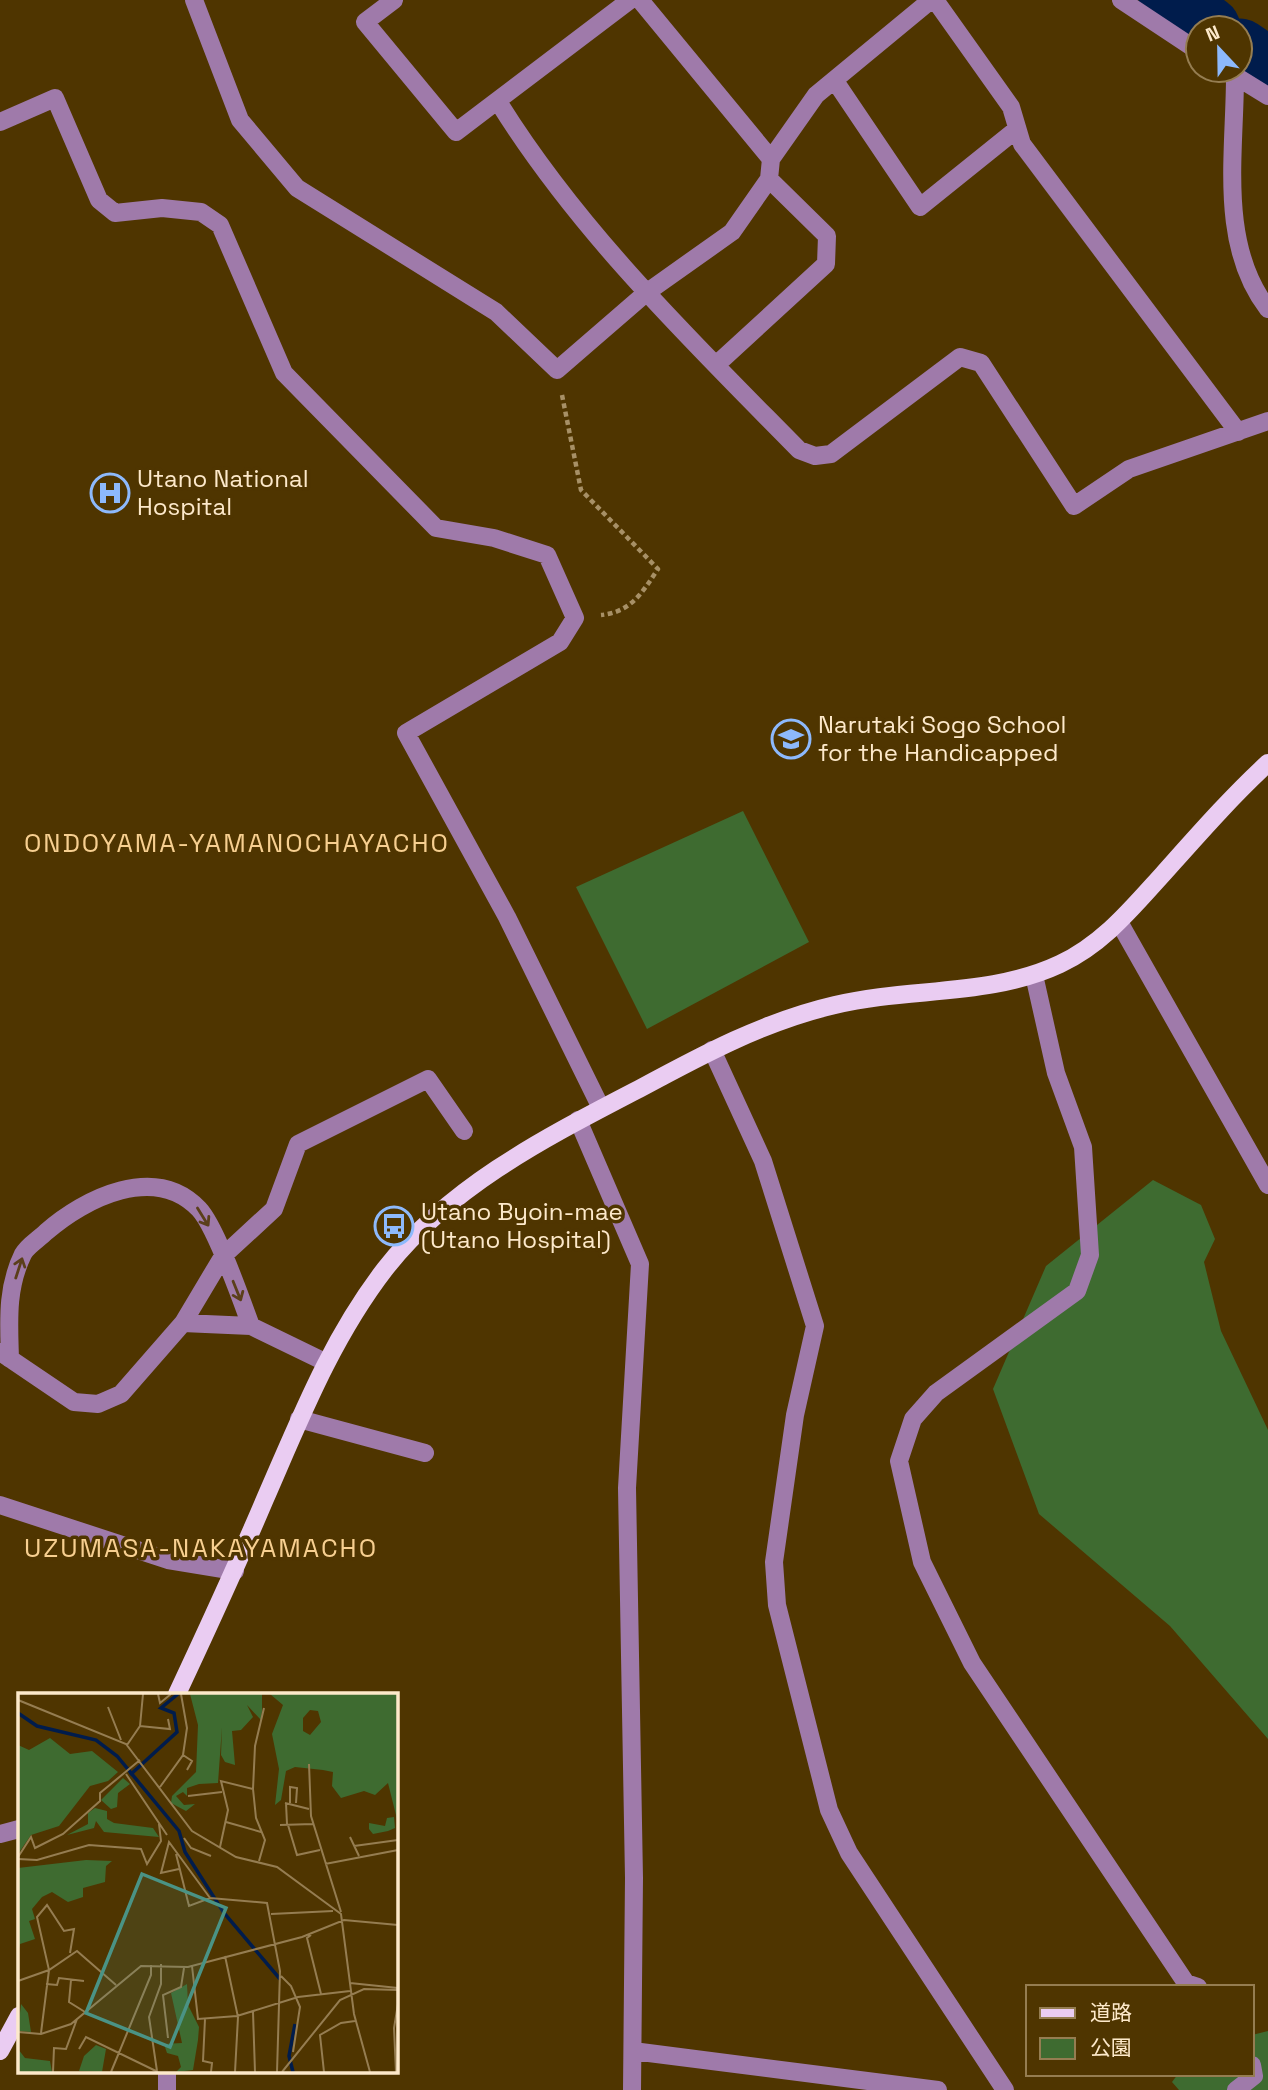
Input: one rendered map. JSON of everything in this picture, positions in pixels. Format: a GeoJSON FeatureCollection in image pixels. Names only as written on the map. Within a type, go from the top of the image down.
{"type":"FeatureCollection","features":[{"type":"Feature","properties":{"kind":"main road"},"geometry":{"type":"LineString","coordinates":[[178,1693],[235,1571],[299,1419],[326,1363],[385,1269],[424,1227],[496,1169],[578,1120],[712,1050],[766,1026],[836,1004],[998,983],[1034,975],[1083,952],[1119,922],[1241,788],[1268,763]]}},
{"type":"Feature","properties":{"kind":"main road"},"geometry":{"type":"LineString","coordinates":[[0,2051],[18,2018]]}},
{"type":"Feature","properties":{"kind":"street"},"geometry":{"type":"LineString","coordinates":[[194,0],[240,120],[298,188],[496,312],[557,370],[646,293],[732,232],[769,179],[771,159],[816,95],[933,0],[1011,107],[1022,144],[1238,432]]}},
{"type":"Feature","properties":{"kind":"street"},"geometry":{"type":"LineString","coordinates":[[394,0],[365,22],[457,132],[499,103],[630,0]]}},
{"type":"Feature","properties":{"kind":"street"},"geometry":{"type":"LineString","coordinates":[[640,0],[771,159]]}},
{"type":"Feature","properties":{"kind":"street"},"geometry":{"type":"LineString","coordinates":[[1121,0],[1184,42]]}},
{"type":"Feature","properties":{"kind":"street"},"geometry":{"type":"LineString","coordinates":[[835,81],[920,207],[1017,129]]}},
{"type":"Feature","properties":{"kind":"street"},"geometry":{"type":"LineString","coordinates":[[1231,84],[1232,217],[1242,263],[1254,291],[1268,309]]}},
{"type":"Feature","properties":{"kind":"street"},"geometry":{"type":"LineString","coordinates":[[1249,84],[1268,96]]}},
{"type":"Feature","properties":{"kind":"street"},"geometry":{"type":"LineString","coordinates":[[0,122],[55,97],[99,200],[115,213],[162,208],[201,212],[220,225],[284,373],[436,528],[494,538],[547,555],[575,618],[560,642],[406,733],[507,917],[601,1108]]}},
{"type":"Feature","properties":{"kind":"street"},"geometry":{"type":"LineString","coordinates":[[499,103],[533,158],[646,293],[799,450],[815,456],[831,454],[960,357],[981,363],[1074,506],[1129,469],[1268,421]]}},
{"type":"Feature","properties":{"kind":"street"},"geometry":{"type":"LineString","coordinates":[[716,365],[826,264],[827,236],[769,179]]}},
{"type":"Feature","properties":{"kind":"street"},"geometry":{"type":"LineString","coordinates":[[1119,922],[1268,1185]]}},
{"type":"Feature","properties":{"kind":"street"},"geometry":{"type":"LineString","coordinates":[[1034,975],[1056,1073],[1083,1147],[1090,1255],[1076,1291],[936,1393],[913,1419],[899,1461],[922,1562],[972,1663],[1192,1985]]}},
{"type":"Feature","properties":{"kind":"street"},"geometry":{"type":"LineString","coordinates":[[712,1050],[763,1161],[815,1326],[795,1415],[774,1562],[777,1605],[829,1810],[849,1853],[1006,2090]]}},
{"type":"Feature","properties":{"kind":"street"},"geometry":{"type":"LineString","coordinates":[[251,1326],[223,1256],[200,1209],[173,1191],[122,1188],[67,1213],[24,1252],[8,1301],[5,1355],[74,1402],[98,1404],[121,1394],[183,1323],[223,1256],[274,1209],[298,1144],[428,1079],[464,1131]]}},
{"type":"Feature","properties":{"kind":"street"},"geometry":{"type":"LineString","coordinates":[[578,1120],[640,1264],[627,1488],[634,1878],[632,2090]]}},
{"type":"Feature","properties":{"kind":"street"},"geometry":{"type":"LineString","coordinates":[[183,1323],[251,1326],[326,1363]]}},
{"type":"Feature","properties":{"kind":"street"},"geometry":{"type":"LineString","coordinates":[[299,1419],[425,1453]]}},
{"type":"Feature","properties":{"kind":"street"},"geometry":{"type":"LineString","coordinates":[[0,1505],[169,1560],[235,1571]]}},
{"type":"Feature","properties":{"kind":"street"},"geometry":{"type":"LineString","coordinates":[[0,1834],[18,1829]]}},
{"type":"Feature","properties":{"kind":"street"},"geometry":{"type":"LineString","coordinates":[[634,2051],[937,2090]]}},
{"type":"Feature","properties":{"kind":"street"},"geometry":{"type":"LineString","coordinates":[[167,2072],[167,2090]]}},
{"type":"Feature","properties":{"kind":"street"},"geometry":{"type":"LineString","coordinates":[[1236,2090],[1254,2076]]}},
{"type":"Feature","properties":{"kind":"path"},"geometry":{"type":"LineString","coordinates":[[557,370],[581,491],[658,569],[635,603],[617,614],[575,618]]}},
{"type":"Feature","properties":{"kind":"green space"},"geometry":{"type":"Polygon","coordinates":[[[743,811],[809,942],[647,1029],[576,887],[743,811]]]}},
{"type":"Feature","properties":{"kind":"green space"},"geometry":{"type":"Polygon","coordinates":[[[1153,1180],[1201,1205],[1215,1239],[1204,1262],[1221,1331],[1268,1430],[1268,1739],[1170,1626],[1039,1514],[993,1389],[1046,1266],[1153,1180]]]}},
{"type":"Feature","properties":{"kind":"green space"},"geometry":{"type":"Polygon","coordinates":[[[1268,2031],[1268,2090],[1179,2090],[1172,2082],[1176,2076],[1254,2076],[1254,2034],[1268,2031]]]}},
{"type":"Feature","properties":{"kind":"waterway"},"geometry":{"type":"LineString","coordinates":[[1170,0],[1190,14]]}},
{"type":"Feature","properties":{"kind":"waterway"},"geometry":{"type":"LineString","coordinates":[[1254,60],[1268,69]]}},
{"type":"Feature","properties":{"kind":"place","name":"Utano National Hospital"},"geometry":{"type":"Point","coordinates":[110,493]}},
{"type":"Feature","properties":{"kind":"place","name":"Narutaki Sogo School for the Handicapped"},"geometry":{"type":"Point","coordinates":[791,739]}},
{"type":"Feature","properties":{"kind":"place","name":"Utano Byoin-mae (Utano Hospital)"},"geometry":{"type":"Point","coordinates":[394,1226]}},
{"type":"Feature","properties":{"kind":"district","name":"ONDOYAMA-YAMANOCHAYACHO"},"geometry":{"type":"Point","coordinates":[237,843]}},
{"type":"Feature","properties":{"kind":"district","name":"UZUMASA-NAKAYAMACHO"},"geometry":{"type":"Point","coordinates":[201,1548]}}]}
